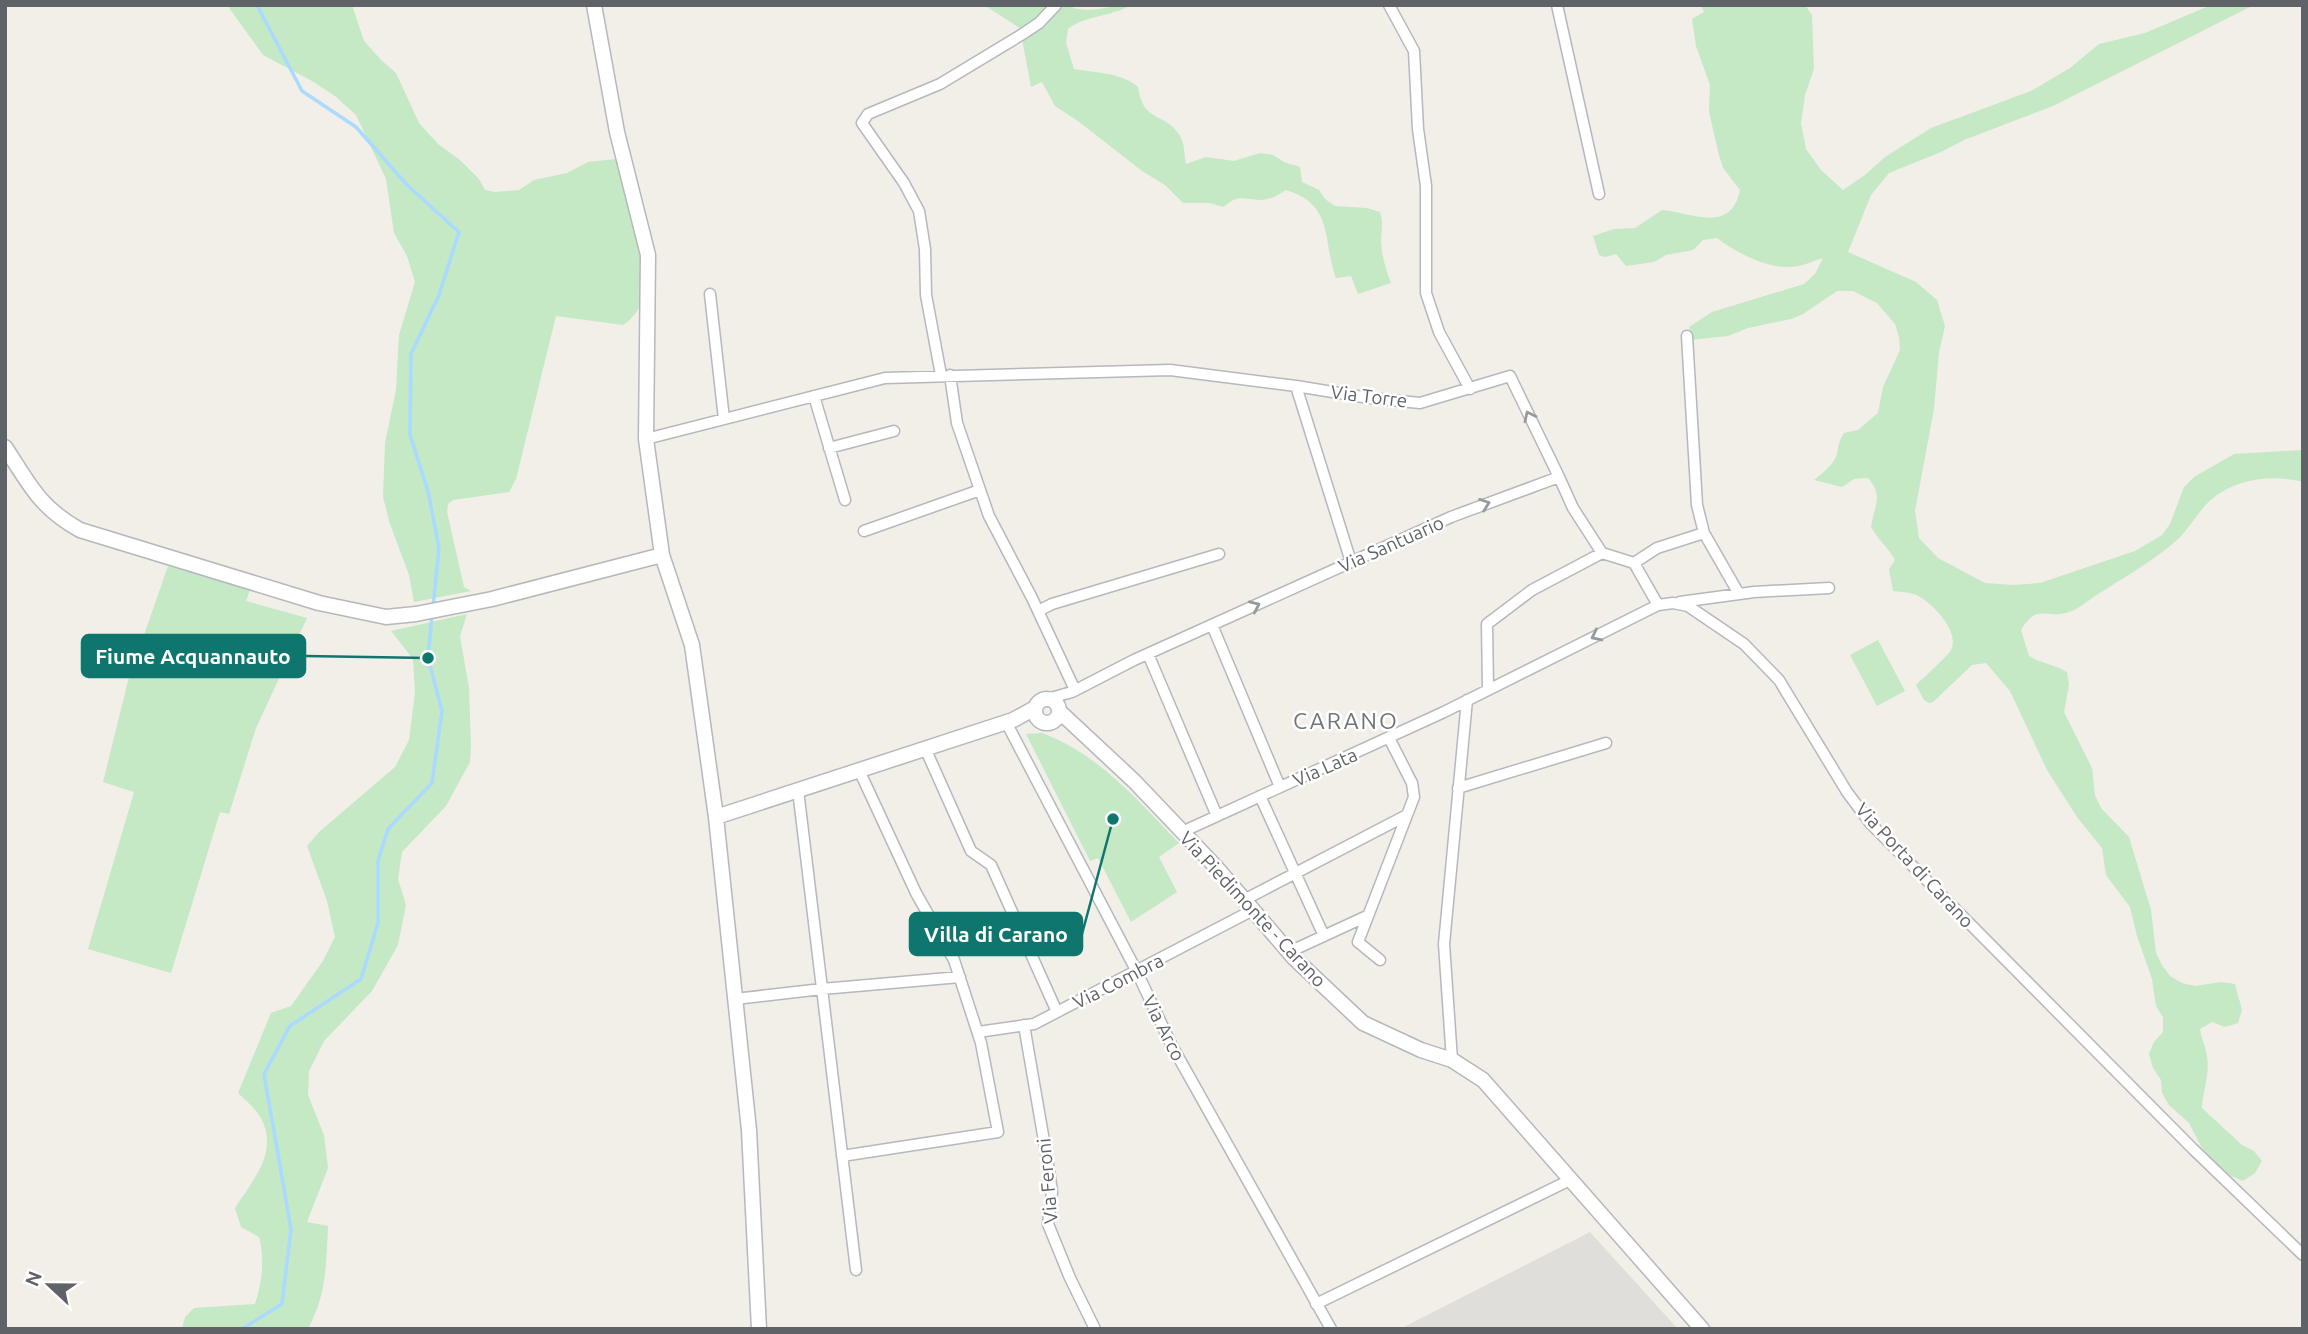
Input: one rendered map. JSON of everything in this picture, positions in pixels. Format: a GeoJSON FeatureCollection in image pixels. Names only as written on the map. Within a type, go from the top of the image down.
{"type":"FeatureCollection","features":[{"type":"Feature","properties":{"kind":"street"},"geometry":{"type":"LineString","coordinates":[[594,5],[617,132],[648,255],[646,439],[662,555],[692,645],[716,817],[749,1130],[760,1329]]}},
{"type":"Feature","properties":{"kind":"street"},"geometry":{"type":"LineString","coordinates":[[1056,5],[1039,23],[1021,36],[940,84],[868,114],[862,123],[904,183],[919,211],[925,249],[926,295],[957,423],[989,516],[1038,611],[1074,691]]}},
{"type":"Feature","properties":{"kind":"street"},"geometry":{"type":"LineString","coordinates":[[1389,5],[1413,51],[1418,129],[1426,186],[1426,293],[1439,332],[1470,389]]}},
{"type":"Feature","properties":{"kind":"street"},"geometry":{"type":"LineString","coordinates":[[1557,5],[1599,194]]}},
{"type":"Feature","properties":{"kind":"street"},"geometry":{"type":"LineString","coordinates":[[710,294],[724,419]]}},
{"type":"Feature","properties":{"kind":"street"},"geometry":{"type":"LineString","coordinates":[[1687,336],[1697,505],[1704,533],[1739,594]]}},
{"type":"Feature","properties":{"kind":"street"},"geometry":{"type":"LineString","coordinates":[[646,439],[885,378],[1170,370],[1296,386]]}},
{"type":"Feature","properties":{"kind":"street","name":"Via Torre"},"geometry":{"type":"LineString","coordinates":[[1351,562],[1296,386],[1369,398],[1420,402],[1510,376],[1559,477]]}},
{"type":"Feature","properties":{"kind":"street"},"geometry":{"type":"LineString","coordinates":[[814,396],[845,500]]}},
{"type":"Feature","properties":{"kind":"street"},"geometry":{"type":"LineString","coordinates":[[830,448],[894,431]]}},
{"type":"Feature","properties":{"kind":"street"},"geometry":{"type":"LineString","coordinates":[[5,447],[40,500],[56,515],[80,530],[290,594],[369,615],[386,617],[416,614],[480,602],[662,555]]}},
{"type":"Feature","properties":{"kind":"street"},"geometry":{"type":"LineString","coordinates":[[1559,477],[1573,508],[1602,553],[1634,563],[1658,605]]}},
{"type":"Feature","properties":{"kind":"street","name":"Via Santuario"},"geometry":{"type":"LineString","coordinates":[[1048,711],[1074,691],[1148,654],[1451,517],[1559,477]]}},
{"type":"Feature","properties":{"kind":"street"},"geometry":{"type":"LineString","coordinates":[[864,531],[980,490]]}},
{"type":"Feature","properties":{"kind":"street"},"geometry":{"type":"LineString","coordinates":[[1634,563],[1657,548],[1704,533]]}},
{"type":"Feature","properties":{"kind":"street"},"geometry":{"type":"LineString","coordinates":[[1488,690],[1487,624],[1532,590],[1602,553]]}},
{"type":"Feature","properties":{"kind":"street"},"geometry":{"type":"LineString","coordinates":[[1038,611],[1052,604],[1219,554]]}},
{"type":"Feature","properties":{"kind":"street"},"geometry":{"type":"LineString","coordinates":[[1452,1060],[1444,944],[1467,700],[1658,605],[1739,594],[1829,588]]}},
{"type":"Feature","properties":{"kind":"street","name":"Via Porta di Carano"},"geometry":{"type":"LineString","coordinates":[[1674,603],[1688,606],[1744,643],[1779,680],[1847,792],[1871,824],[2193,1149],[2303,1255]]}},
{"type":"Feature","properties":{"kind":"street"},"geometry":{"type":"LineString","coordinates":[[1212,625],[1280,787]]}},
{"type":"Feature","properties":{"kind":"street"},"geometry":{"type":"LineString","coordinates":[[1148,654],[1217,816]]}},
{"type":"Feature","properties":{"kind":"street","name":"Via Lata"},"geometry":{"type":"LineString","coordinates":[[1182,832],[1467,700]]}},
{"type":"Feature","properties":{"kind":"street"},"geometry":{"type":"LineString","coordinates":[[716,817],[1009,721],[1048,711]]}},
{"type":"Feature","properties":{"kind":"street","name":"Via Piedimonte - Carano"},"geometry":{"type":"LineString","coordinates":[[1048,711],[1081,734],[1134,781],[1289,953],[1363,1023],[1421,1050],[1452,1060],[1483,1080],[1702,1329]]}},
{"type":"Feature","properties":{"kind":"street","name":"Via Arco"},"geometry":{"type":"LineString","coordinates":[[1009,721],[1171,1044],[1316,1304],[1325,1327]]}},
{"type":"Feature","properties":{"kind":"street"},"geometry":{"type":"LineString","coordinates":[[1380,960],[1358,942],[1414,797],[1412,783],[1389,738]]}},
{"type":"Feature","properties":{"kind":"street"},"geometry":{"type":"LineString","coordinates":[[1458,788],[1606,743]]}},
{"type":"Feature","properties":{"kind":"street"},"geometry":{"type":"LineString","coordinates":[[925,748],[971,851],[991,865],[1057,1012]]}},
{"type":"Feature","properties":{"kind":"street"},"geometry":{"type":"LineString","coordinates":[[842,1156],[998,1132],[978,1032],[954,960],[916,893],[859,770]]}},
{"type":"Feature","properties":{"kind":"street"},"geometry":{"type":"LineString","coordinates":[[798,790],[856,1270]]}},
{"type":"Feature","properties":{"kind":"street"},"geometry":{"type":"LineString","coordinates":[[1260,796],[1324,936]]}},
{"type":"Feature","properties":{"kind":"street","name":"Via Combra"},"geometry":{"type":"LineString","coordinates":[[978,1032],[1034,1024],[1136,970],[1248,905],[1296,873],[1407,815]]}},
{"type":"Feature","properties":{"kind":"street"},"geometry":{"type":"LineString","coordinates":[[1289,953],[1367,916]]}},
{"type":"Feature","properties":{"kind":"street"},"geometry":{"type":"LineString","coordinates":[[735,999],[960,977]]}},
{"type":"Feature","properties":{"kind":"street","name":"Via Feroni"},"geometry":{"type":"LineString","coordinates":[[1024,1025],[1051,1181],[1048,1224],[1070,1278],[1094,1326]]}},
{"type":"Feature","properties":{"kind":"street"},"geometry":{"type":"LineString","coordinates":[[1316,1304],[1570,1180]]}},
{"type":"Feature","properties":{"kind":"street"},"geometry":{"type":"LineString","coordinates":[[1080,1329],[1094,1326]]}},
{"type":"Feature","properties":{"kind":"shaded area"},"geometry":{"type":"Polygon","coordinates":[[[1590,1232],[1678,1329],[1400,1329],[1590,1232]]]}},
{"type":"Feature","properties":{"kind":"green space"},"geometry":{"type":"Polygon","coordinates":[[[227,5],[352,5],[364,41],[396,73],[419,123],[438,144],[460,160],[479,179],[485,190],[519,190],[534,180],[567,173],[588,162],[616,159],[638,247],[641,303],[635,314],[623,325],[556,316],[516,479],[509,492],[453,500],[448,504],[447,512],[464,587],[471,591],[414,602],[409,575],[383,497],[385,443],[396,390],[399,335],[415,282],[407,256],[394,233],[386,179],[356,115],[335,96],[312,81],[263,55],[227,5]]]}},
{"type":"Feature","properties":{"kind":"green space"},"geometry":{"type":"Polygon","coordinates":[[[984,5],[1072,5],[1073,8],[1088,10],[1131,5],[1075,24],[1068,29],[1066,43],[1074,69],[1124,78],[1138,87],[1145,107],[1168,123],[1180,136],[1186,164],[1206,157],[1234,161],[1260,153],[1273,155],[1300,167],[1302,182],[1319,190],[1325,199],[1335,206],[1367,208],[1380,212],[1382,253],[1391,283],[1358,294],[1351,276],[1336,278],[1320,214],[1302,197],[1286,190],[1264,200],[1237,199],[1223,207],[1210,203],[1183,203],[1165,185],[1055,106],[1042,82],[1031,87],[1020,28],[984,5]]]}},
{"type":"Feature","properties":{"kind":"green space"},"geometry":{"type":"Polygon","coordinates":[[[1701,5],[1805,5],[1812,15],[1814,69],[1805,95],[1801,123],[1806,149],[1821,170],[1843,190],[1885,157],[1931,128],[2031,91],[2070,68],[2099,44],[2145,33],[2211,5],[2254,5],[2053,106],[1964,140],[1889,173],[1871,195],[1848,252],[1916,282],[1937,300],[1945,326],[1939,352],[1934,409],[1915,511],[1919,538],[1938,558],[1985,583],[2040,583],[2135,551],[2162,535],[2170,524],[2184,487],[2194,477],[2234,454],[2303,450],[2303,482],[2280,478],[2255,480],[2221,492],[2207,504],[2177,540],[2149,562],[2074,610],[2036,615],[2021,630],[2029,656],[2067,672],[2069,685],[2064,712],[2092,768],[2095,795],[2101,808],[2129,837],[2151,910],[2156,953],[2162,965],[2170,976],[2182,983],[2195,986],[2221,982],[2235,984],[2242,1010],[2238,1023],[2225,1027],[2212,1022],[2200,1029],[2208,1063],[2202,1108],[2242,1145],[2254,1151],[2262,1161],[2255,1173],[2243,1181],[2231,1176],[2202,1148],[2189,1123],[2169,1105],[2162,1093],[2161,1080],[2153,1068],[2149,1054],[2154,1042],[2163,1032],[2163,1017],[2156,1006],[2152,979],[2130,907],[2106,875],[2102,848],[2077,817],[2047,770],[2010,691],[1986,663],[1972,665],[1933,702],[1924,700],[1916,685],[1951,650],[1953,643],[1949,627],[1932,606],[1920,597],[1893,591],[1889,569],[1895,560],[1871,527],[1877,496],[1868,478],[1854,479],[1842,487],[1814,480],[1833,462],[1844,433],[1858,430],[1878,413],[1883,387],[1900,350],[1895,324],[1877,303],[1853,291],[1837,291],[1791,319],[1748,328],[1728,336],[1691,340],[1689,327],[1712,312],[1804,284],[1815,274],[1823,258],[1795,267],[1776,266],[1748,257],[1717,238],[1703,240],[1693,250],[1666,255],[1654,262],[1626,266],[1616,254],[1605,257],[1599,255],[1593,236],[1614,229],[1635,228],[1662,210],[1709,218],[1728,212],[1735,204],[1740,190],[1723,168],[1719,155],[1709,112],[1710,85],[1696,46],[1692,19],[1704,12],[1701,5]]]}},
{"type":"Feature","properties":{"kind":"green space"},"geometry":{"type":"Polygon","coordinates":[[[168,566],[250,590],[246,601],[307,618],[256,728],[229,814],[220,812],[171,973],[88,949],[134,792],[103,782],[128,681],[168,566]]]}},
{"type":"Feature","properties":{"kind":"green space"},"geometry":{"type":"Polygon","coordinates":[[[467,614],[460,636],[469,688],[470,762],[446,806],[402,852],[398,879],[406,905],[398,945],[372,991],[324,1041],[309,1071],[308,1095],[324,1135],[328,1168],[307,1222],[328,1226],[324,1279],[314,1316],[308,1329],[182,1329],[185,1317],[194,1308],[255,1304],[261,1279],[261,1245],[259,1237],[241,1227],[235,1208],[262,1165],[267,1142],[261,1118],[238,1093],[271,1013],[291,1006],[323,961],[335,937],[327,901],[307,846],[319,832],[395,767],[409,740],[415,693],[413,659],[391,631],[467,614]]]}},
{"type":"Feature","properties":{"kind":"green space"},"geometry":{"type":"Polygon","coordinates":[[[1878,640],[1905,691],[1877,706],[1850,655],[1878,640]]]}},
{"type":"Feature","properties":{"kind":"green space"},"geometry":{"type":"Polygon","coordinates":[[[1042,733],[1063,742],[1100,766],[1133,795],[1179,843],[1159,857],[1177,892],[1131,922],[1098,858],[1090,861],[1026,734],[1042,733]]]}},
{"type":"Feature","properties":{"kind":"waterway"},"geometry":{"type":"LineString","coordinates":[[257,5],[302,91],[356,127],[408,186],[459,232],[439,295],[411,354],[410,435],[428,491],[439,548],[433,607]]}},
{"type":"Feature","properties":{"kind":"waterway"},"geometry":{"type":"LineString","coordinates":[[242,1329],[282,1304],[291,1229],[264,1074],[290,1026],[361,979],[378,923],[378,861],[388,829],[432,783],[442,711],[428,658],[432,615]]}},
{"type":"Feature","properties":{"kind":"place","name":"Fiume Acquannauto"},"geometry":{"type":"Point","coordinates":[428,658]}},
{"type":"Feature","properties":{"kind":"place","name":"Villa di Carano"},"geometry":{"type":"Point","coordinates":[1113,819]}},
{"type":"Feature","properties":{"kind":"district","name":"CARANO"},"geometry":{"type":"Point","coordinates":[1346,720]}}]}
